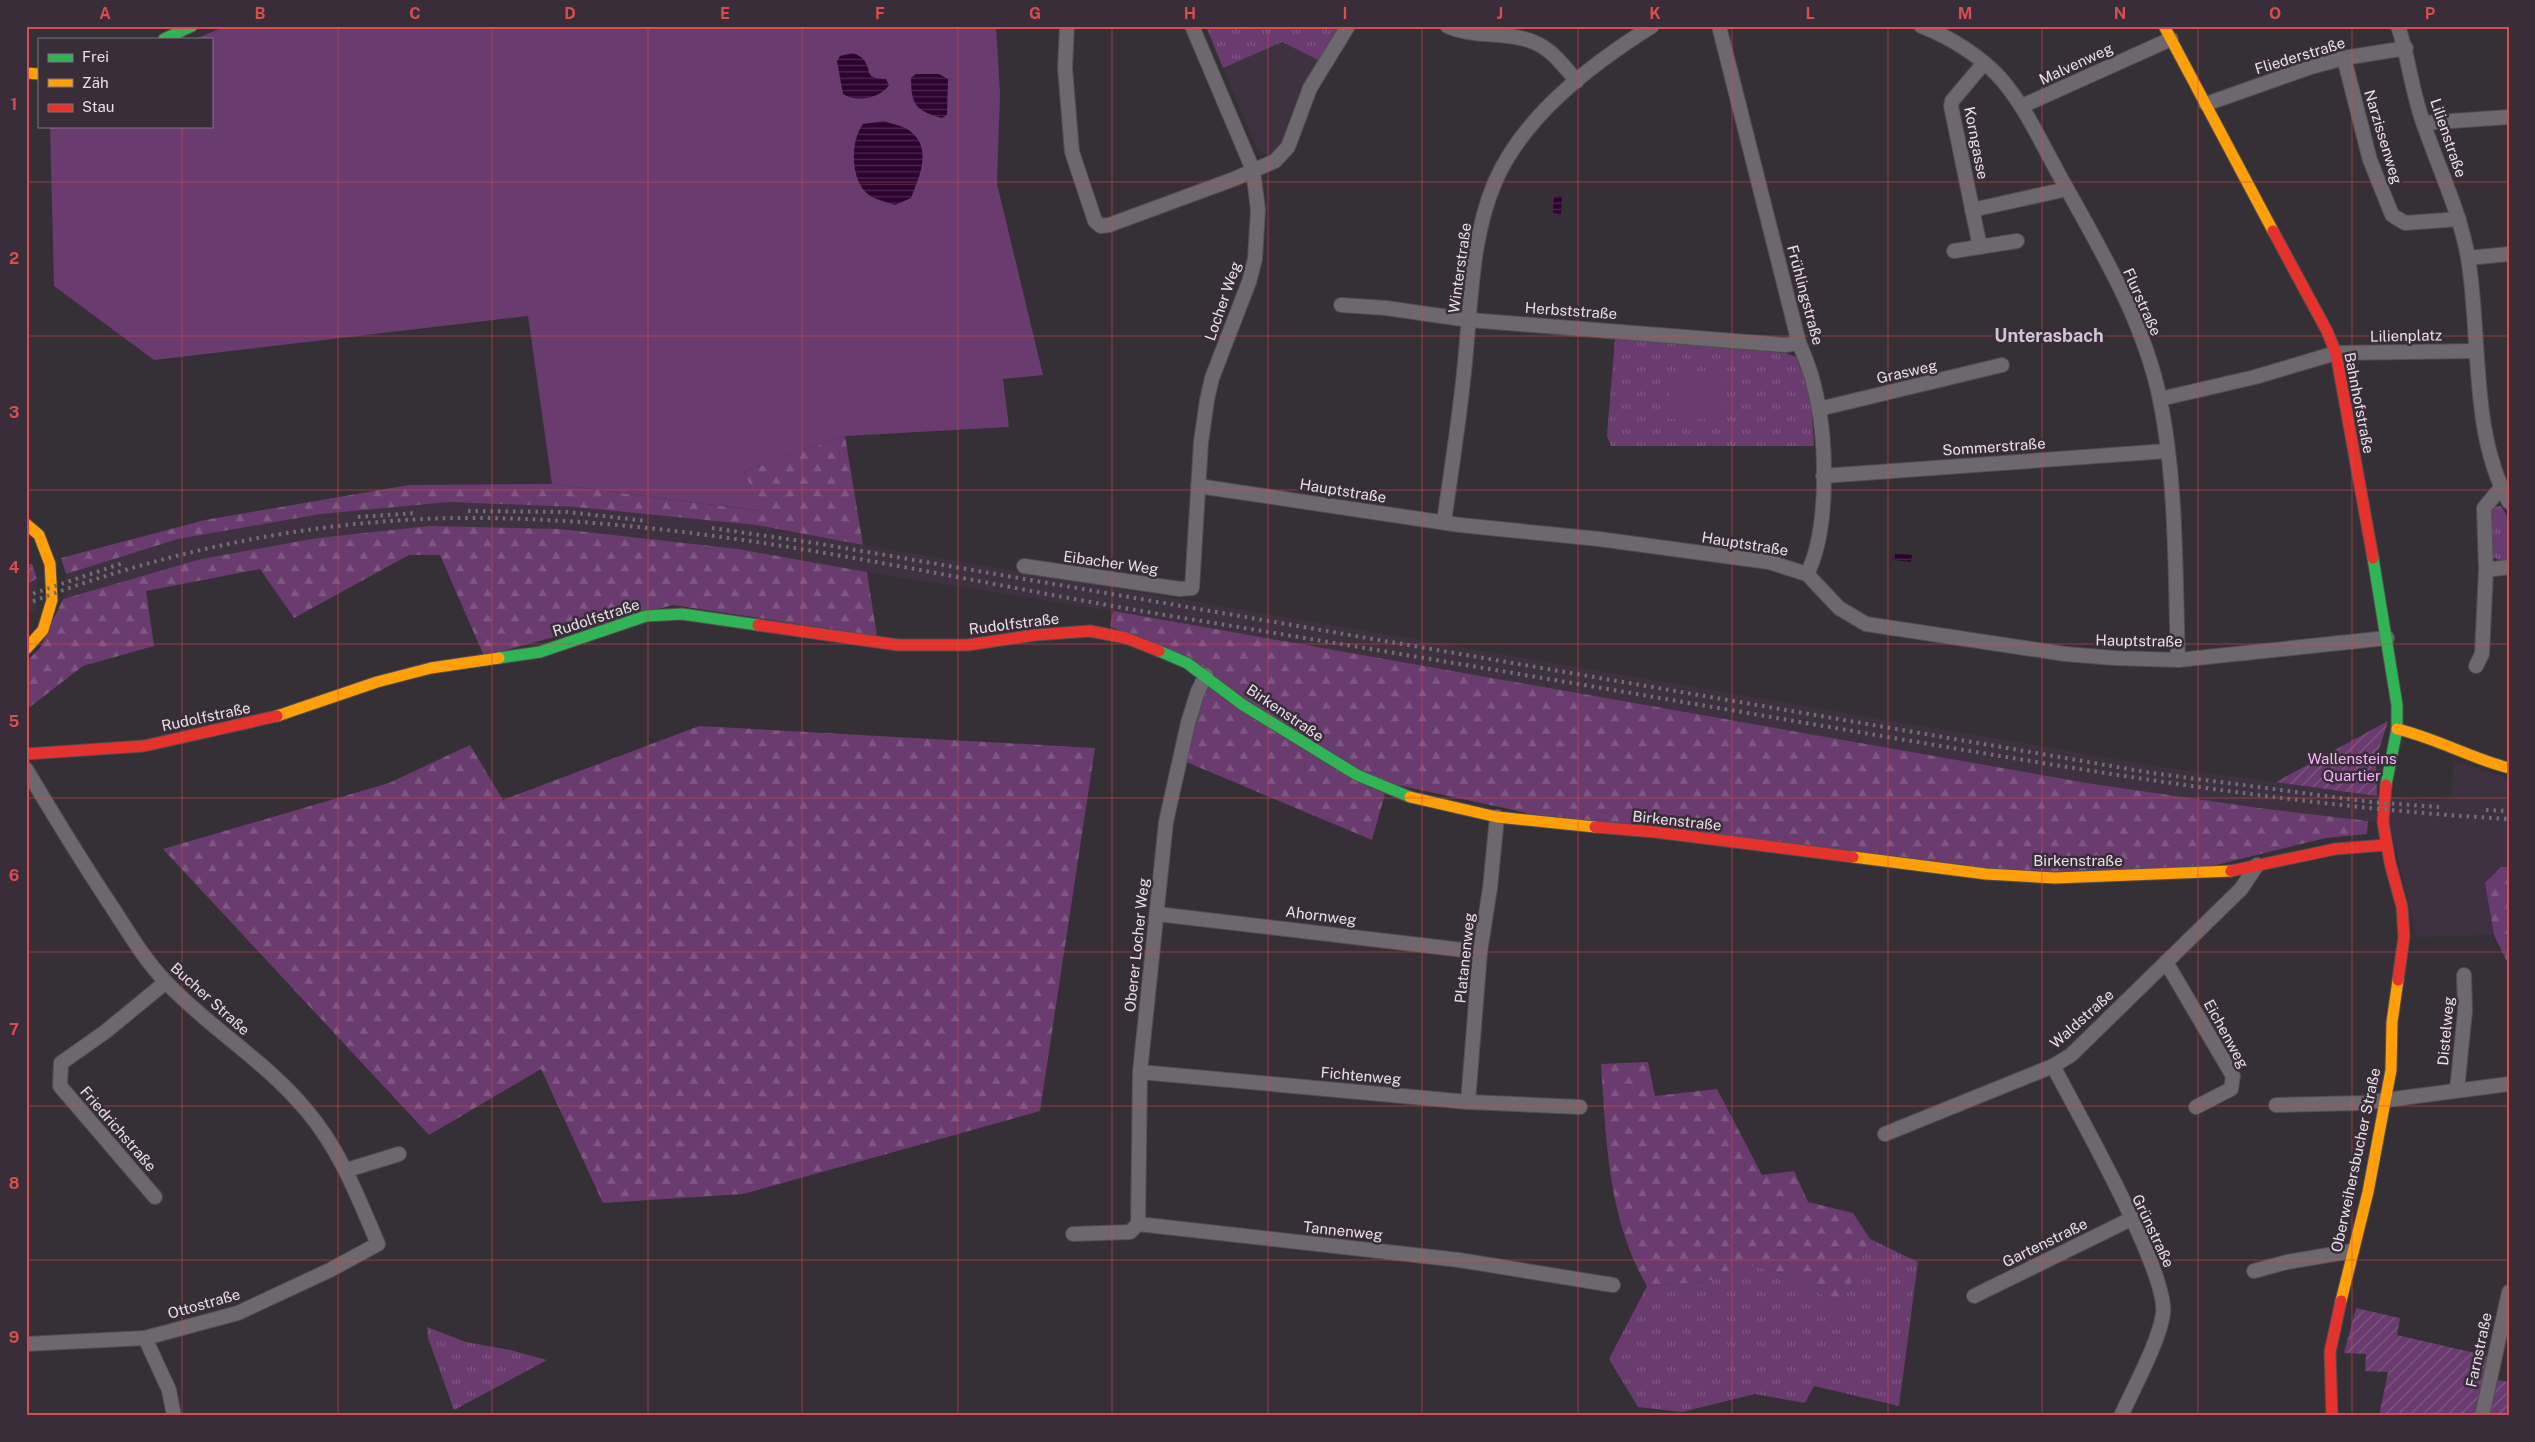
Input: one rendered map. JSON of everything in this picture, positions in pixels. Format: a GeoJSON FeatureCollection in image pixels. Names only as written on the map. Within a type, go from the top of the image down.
{"type":"FeatureCollection","features":[{"type":"Feature","properties":{"kind":"street"},"geometry":{"type":"LineString","coordinates":[[166,38],[192,26]]}},
{"type":"Feature","properties":{"kind":"street"},"geometry":{"type":"LineString","coordinates":[[1067,26],[1065,68],[1072,152],[1095,222],[1101,226],[1109,226],[1275,161],[1288,147],[1310,88],[1348,26]]}},
{"type":"Feature","properties":{"kind":"street","name":"Locher Weg"},"geometry":{"type":"LineString","coordinates":[[1192,26],[1253,170],[1258,210],[1255,259],[1241,306],[1212,381],[1201,442],[1192,588]]}},
{"type":"Feature","properties":{"kind":"street"},"geometry":{"type":"LineString","coordinates":[[1447,26],[1462,32],[1526,39],[1540,44],[1556,56],[1577,81]]}},
{"type":"Feature","properties":{"kind":"street","name":"Winterstraße"},"geometry":{"type":"LineString","coordinates":[[1444,522],[1464,374],[1478,242],[1496,182],[1526,132],[1577,81],[1652,26]]}},
{"type":"Feature","properties":{"kind":"street","name":"Frühlingstraße"},"geometry":{"type":"LineString","coordinates":[[1719,26],[1799,343],[1814,386],[1819,409],[1823,476],[1819,542],[1807,574]]}},
{"type":"Feature","properties":{"kind":"street","name":"Flurstraße"},"geometry":{"type":"LineString","coordinates":[[1921,26],[1954,43],[1984,63],[2002,80],[2022,106],[2114,277],[2134,322],[2160,399],[2167,450],[2178,660]]}},
{"type":"Feature","properties":{"kind":"street","name":"Bahnhofstraße"},"geometry":{"type":"LineString","coordinates":[[2164,26],[2327,331],[2336,353],[2387,638],[2397,705],[2397,729],[2387,770],[2383,822]]}},
{"type":"Feature","properties":{"kind":"street","name":"Lilienstraße"},"geometry":{"type":"LineString","coordinates":[[2398,26],[2406,48],[2423,123],[2459,219],[2468,258]]}},
{"type":"Feature","properties":{"kind":"street","name":"Malvenweg"},"geometry":{"type":"LineString","coordinates":[[2022,106],[2171,39]]}},
{"type":"Feature","properties":{"kind":"street","name":"Fliederstraße"},"geometry":{"type":"LineString","coordinates":[[2206,104],[2311,67],[2344,58],[2406,48]]}},
{"type":"Feature","properties":{"kind":"street","name":"Narzissenweg"},"geometry":{"type":"LineString","coordinates":[[2344,58],[2370,160],[2392,215],[2404,223],[2459,219]]}},
{"type":"Feature","properties":{"kind":"street","name":"Korngasse"},"geometry":{"type":"LineString","coordinates":[[1980,247],[1951,106],[1952,101],[1984,63]]}},
{"type":"Feature","properties":{"kind":"street"},"geometry":{"type":"LineString","coordinates":[[2423,123],[2509,117]]}},
{"type":"Feature","properties":{"kind":"street"},"geometry":{"type":"LineString","coordinates":[[1972,210],[2066,189]]}},
{"type":"Feature","properties":{"kind":"street"},"geometry":{"type":"LineString","coordinates":[[1954,251],[2017,240]]}},
{"type":"Feature","properties":{"kind":"street"},"geometry":{"type":"LineString","coordinates":[[2509,254],[2468,258],[2476,355],[2484,419],[2495,477],[2509,502]]}},
{"type":"Feature","properties":{"kind":"street","name":"Herbststraße"},"geometry":{"type":"LineString","coordinates":[[1341,305],[1386,308],[1469,320],[1785,345],[1799,343]]}},
{"type":"Feature","properties":{"kind":"street","name":"Lilienplatz"},"geometry":{"type":"LineString","coordinates":[[2160,399],[2255,377],[2336,353],[2476,355]]}},
{"type":"Feature","properties":{"kind":"street","name":"Grasweg"},"geometry":{"type":"LineString","coordinates":[[1819,409],[2002,365]]}},
{"type":"Feature","properties":{"kind":"street","name":"Sommerstraße"},"geometry":{"type":"LineString","coordinates":[[1823,476],[2167,450]]}},
{"type":"Feature","properties":{"kind":"street","name":"Hauptstraße"},"geometry":{"type":"LineString","coordinates":[[1198,486],[1444,522],[1599,539],[1769,562],[1807,574],[1839,608],[1851,617],[1881,628],[2064,654],[2178,660],[2387,638]]}},
{"type":"Feature","properties":{"kind":"street"},"geometry":{"type":"LineString","coordinates":[[2476,666],[2482,654],[2486,570],[2484,508],[2499,490],[2500,486]]}},
{"type":"Feature","properties":{"kind":"street"},"geometry":{"type":"LineString","coordinates":[[26,524],[39,535],[50,564],[52,600],[43,630],[26,649]]}},
{"type":"Feature","properties":{"kind":"street","name":"Eibacher Weg"},"geometry":{"type":"LineString","coordinates":[[1024,566],[1180,589],[1192,588]]}},
{"type":"Feature","properties":{"kind":"street"},"geometry":{"type":"LineString","coordinates":[[2486,570],[2509,567]]}},
{"type":"Feature","properties":{"kind":"street","name":"Rudolfstraße"},"geometry":{"type":"LineString","coordinates":[[26,754],[144,746],[205,733],[274,717],[377,682],[431,668],[540,652],[646,616],[682,614],[898,645],[968,645],[1035,635],[1090,631],[1126,638],[1187,663],[1206,675]]}},
{"type":"Feature","properties":{"kind":"street","name":"Birkenstraße"},"geometry":{"type":"LineString","coordinates":[[1206,675],[1243,705],[1279,729],[1357,775],[1400,794],[1442,806],[1497,817],[1566,826],[1655,832],[1986,874],[2056,878],[2180,874],[2234,871],[2257,865]]}},
{"type":"Feature","properties":{"kind":"street","name":"Oberer Locher Weg"},"geometry":{"type":"LineString","coordinates":[[1138,1224],[1140,1072],[1166,822],[1188,724],[1198,691],[1206,675]]}},
{"type":"Feature","properties":{"kind":"street"},"geometry":{"type":"LineString","coordinates":[[2397,729],[2413,732],[2472,757],[2509,768]]}},
{"type":"Feature","properties":{"kind":"street","name":"Bucher Straße"},"geometry":{"type":"LineString","coordinates":[[26,769],[66,836],[146,960],[166,982],[215,1027],[268,1071],[301,1104],[348,1170],[378,1244]]}},
{"type":"Feature","properties":{"kind":"street","name":"Platanenweg"},"geometry":{"type":"LineString","coordinates":[[1468,1102],[1480,952],[1490,888],[1497,817]]}},
{"type":"Feature","properties":{"kind":"street","name":"Oberweihersbucher Straße"},"geometry":{"type":"LineString","coordinates":[[2332,1416],[2330,1352],[2352,1251],[2368,1192],[2391,1070],[2392,1022],[2404,937],[2402,908],[2386,845],[2383,822]]}},
{"type":"Feature","properties":{"kind":"street"},"geometry":{"type":"LineString","coordinates":[[2257,865],[2335,849],[2386,845]]}},
{"type":"Feature","properties":{"kind":"street","name":"Waldstraße"},"geometry":{"type":"LineString","coordinates":[[1885,1134],[2053,1066],[2071,1055],[2241,889],[2257,865]]}},
{"type":"Feature","properties":{"kind":"street","name":"Ahornweg"},"geometry":{"type":"LineString","coordinates":[[1157,914],[1480,952]]}},
{"type":"Feature","properties":{"kind":"street","name":"Eichenweg"},"geometry":{"type":"LineString","coordinates":[[2166,962],[2233,1076],[2231,1089],[2196,1107]]}},
{"type":"Feature","properties":{"kind":"street","name":"Distelweg"},"geometry":{"type":"LineString","coordinates":[[2457,1090],[2465,1011],[2464,975]]}},
{"type":"Feature","properties":{"kind":"street","name":"Friedrichstraße"},"geometry":{"type":"LineString","coordinates":[[155,1197],[60,1086],[61,1063],[105,1032],[166,982]]}},
{"type":"Feature","properties":{"kind":"street","name":"Grünstraße"},"geometry":{"type":"LineString","coordinates":[[2053,1066],[2131,1220],[2157,1276],[2163,1299],[2163,1314],[2159,1330],[2121,1416]]}},
{"type":"Feature","properties":{"kind":"street","name":"Fichtenweg"},"geometry":{"type":"LineString","coordinates":[[1140,1072],[1468,1102],[1580,1107]]}},
{"type":"Feature","properties":{"kind":"street"},"geometry":{"type":"LineString","coordinates":[[2276,1104],[2363,1103],[2509,1084]]}},
{"type":"Feature","properties":{"kind":"street"},"geometry":{"type":"LineString","coordinates":[[348,1170],[399,1154]]}},
{"type":"Feature","properties":{"kind":"street","name":"Gartenstraße"},"geometry":{"type":"LineString","coordinates":[[1974,1296],[2131,1220]]}},
{"type":"Feature","properties":{"kind":"street","name":"Tannenweg"},"geometry":{"type":"LineString","coordinates":[[1073,1234],[1130,1232],[1138,1224],[1458,1260],[1613,1285]]}},
{"type":"Feature","properties":{"kind":"street","name":"Ottostraße"},"geometry":{"type":"LineString","coordinates":[[26,1344],[145,1338],[238,1313],[330,1270],[378,1244]]}},
{"type":"Feature","properties":{"kind":"street"},"geometry":{"type":"LineString","coordinates":[[2254,1271],[2287,1262],[2352,1251]]}},
{"type":"Feature","properties":{"kind":"street","name":"Farnstraße"},"geometry":{"type":"LineString","coordinates":[[2482,1416],[2509,1292]]}},
{"type":"Feature","properties":{"kind":"street"},"geometry":{"type":"LineString","coordinates":[[145,1338],[169,1390],[174,1416]]}},
{"type":"Feature","properties":{"kind":"shaded area"},"geometry":{"type":"Polygon","coordinates":[[[1282,42],[1318,60],[1304,87],[1283,147],[1270,155],[1258,151],[1223,68],[1282,42]]]}},
{"type":"Feature","properties":{"kind":"shaded area"},"geometry":{"type":"Polygon","coordinates":[[[853,53],[864,60],[871,76],[886,79],[889,85],[880,93],[861,99],[848,97],[843,94],[837,61],[840,56],[853,53]]]}},
{"type":"Feature","properties":{"kind":"shaded area"},"geometry":{"type":"Polygon","coordinates":[[[916,74],[939,74],[948,79],[947,115],[942,118],[926,113],[917,105],[912,95],[911,87],[911,78],[916,74]]]}},
{"type":"Feature","properties":{"kind":"shaded area"},"geometry":{"type":"Polygon","coordinates":[[[884,121],[910,131],[917,138],[923,154],[920,172],[911,198],[895,205],[869,195],[863,189],[855,171],[854,150],[863,124],[884,121]]]}},
{"type":"Feature","properties":{"kind":"shaded area"},"geometry":{"type":"Polygon","coordinates":[[[1554,196],[1562,196],[1561,214],[1553,213],[1554,196]]]}},
{"type":"Feature","properties":{"kind":"shaded area"},"geometry":{"type":"Polygon","coordinates":[[[449,502],[575,507],[756,525],[863,545],[2168,768],[2388,797],[2436,801],[2451,798],[2454,761],[2509,779],[2509,867],[2501,867],[2485,884],[2494,935],[2417,937],[2389,821],[2368,821],[2259,808],[2093,784],[1113,611],[867,572],[738,549],[560,529],[430,526],[317,538],[201,559],[63,599],[66,574],[178,539],[321,514],[449,502]]]}},
{"type":"Feature","properties":{"kind":"shaded area"},"geometry":{"type":"Polygon","coordinates":[[[1895,553],[1912,555],[1911,562],[1894,560],[1895,553]]]}},
{"type":"Feature","properties":{"kind":"shaded area"},"geometry":{"type":"Polygon","coordinates":[[[37,579],[36,611],[26,616],[26,584],[37,579]]]}},
{"type":"Feature","properties":{"kind":"green space"},"geometry":{"type":"Polygon","coordinates":[[[226,26],[996,26],[1000,93],[997,184],[1043,375],[1003,379],[1009,427],[845,436],[744,471],[761,511],[552,484],[528,316],[154,360],[54,286],[50,128],[212,128],[212,38],[197,38],[226,26]]]}},
{"type":"Feature","properties":{"kind":"green space"},"geometry":{"type":"Polygon","coordinates":[[[1206,26],[1340,26],[1318,60],[1282,42],[1223,68],[1206,26]]]}},
{"type":"Feature","properties":{"kind":"green space"},"geometry":{"type":"Polygon","coordinates":[[[1615,338],[1785,353],[1799,358],[1810,390],[1814,446],[1611,446],[1607,436],[1615,338]]]}},
{"type":"Feature","properties":{"kind":"green space"},"geometry":{"type":"Polygon","coordinates":[[[1670,378],[1720,378],[1720,419],[1670,419],[1670,378]]]}},
{"type":"Feature","properties":{"kind":"green space"},"geometry":{"type":"Polygon","coordinates":[[[845,436],[863,545],[756,525],[575,507],[449,502],[321,514],[178,539],[66,574],[61,558],[205,520],[409,485],[552,484],[760,511],[744,471],[845,436]]]}},
{"type":"Feature","properties":{"kind":"green space"},"geometry":{"type":"Polygon","coordinates":[[[2501,506],[2509,519],[2507,525],[2509,529],[2507,564],[2491,556],[2490,512],[2494,507],[2501,506]]]}},
{"type":"Feature","properties":{"kind":"green space"},"geometry":{"type":"Polygon","coordinates":[[[430,526],[560,529],[738,549],[867,572],[877,636],[673,605],[484,656],[440,555],[409,555],[294,618],[260,569],[146,591],[154,646],[83,666],[26,710],[26,662],[40,648],[63,599],[201,559],[317,538],[430,526]]]}},
{"type":"Feature","properties":{"kind":"green space"},"geometry":{"type":"Polygon","coordinates":[[[26,564],[32,564],[37,579],[26,584],[26,564]]]}},
{"type":"Feature","properties":{"kind":"green space"},"geometry":{"type":"Polygon","coordinates":[[[1113,611],[2093,784],[2259,808],[2368,821],[2367,834],[2326,838],[2208,867],[2030,879],[1550,818],[1388,783],[1372,840],[1184,761],[1211,674],[1110,626],[1113,611]]]}},
{"type":"Feature","properties":{"kind":"green space","name":"Wallensteins Quartier"},"geometry":{"type":"Polygon","coordinates":[[[2388,721],[2376,759],[2377,796],[2276,782],[2388,721]]]}},
{"type":"Feature","properties":{"kind":"green space"},"geometry":{"type":"Polygon","coordinates":[[[699,726],[1095,748],[1040,1111],[743,1194],[603,1203],[541,1069],[429,1135],[163,849],[389,783],[470,745],[503,800],[699,726]]]}},
{"type":"Feature","properties":{"kind":"green space"},"geometry":{"type":"Polygon","coordinates":[[[2501,867],[2509,867],[2509,966],[2494,935],[2485,883],[2501,867]]]}},
{"type":"Feature","properties":{"kind":"green space"},"geometry":{"type":"Polygon","coordinates":[[[1648,1062],[1655,1096],[1717,1089],[1762,1175],[1794,1171],[1808,1202],[1853,1213],[1870,1239],[1837,1314],[1823,1295],[1789,1275],[1749,1265],[1706,1282],[1647,1286],[1634,1261],[1617,1207],[1607,1150],[1601,1064],[1648,1062]]]}},
{"type":"Feature","properties":{"kind":"green space"},"geometry":{"type":"Polygon","coordinates":[[[1870,1239],[1918,1262],[1899,1406],[1814,1386],[1805,1403],[1755,1394],[1682,1412],[1638,1407],[1609,1359],[1647,1286],[1706,1282],[1749,1265],[1789,1275],[1823,1295],[1837,1313],[1870,1239]]]}},
{"type":"Feature","properties":{"kind":"green space"},"geometry":{"type":"Polygon","coordinates":[[[2356,1308],[2400,1318],[2397,1335],[2488,1356],[2485,1378],[2509,1382],[2509,1416],[2379,1416],[2388,1372],[2365,1371],[2366,1354],[2344,1353],[2356,1308]]]}},
{"type":"Feature","properties":{"kind":"green space"},"geometry":{"type":"Polygon","coordinates":[[[427,1327],[466,1342],[510,1350],[547,1360],[454,1410],[428,1338],[427,1327]]]}},
{"type":"Feature","properties":{"kind":"railway"},"geometry":{"type":"LineString","coordinates":[[468,511],[567,512],[647,521]]}},
{"type":"Feature","properties":{"kind":"railway"},"geometry":{"type":"LineString","coordinates":[[358,517],[418,513]]}},
{"type":"Feature","properties":{"kind":"railway"},"geometry":{"type":"LineString","coordinates":[[26,604],[130,568],[184,554],[293,532],[348,525],[458,518],[548,520],[638,527],[728,538],[817,552],[1083,601],[2109,774],[2348,806],[2509,819]]}},
{"type":"Feature","properties":{"kind":"railway"},"geometry":{"type":"LineString","coordinates":[[712,528],[821,544],[2152,773],[2371,802],[2439,807]]}},
{"type":"Feature","properties":{"kind":"railway"},"geometry":{"type":"LineString","coordinates":[[26,596],[123,563]]}},
{"type":"Feature","properties":{"kind":"railway"},"geometry":{"type":"LineString","coordinates":[[2486,810],[2509,811]]}},
{"type":"Feature","properties":{"kind":"traffic: fast"},"geometry":{"type":"LineString","coordinates":[[166,38],[192,26]]}},
{"type":"Feature","properties":{"kind":"traffic: fast"},"geometry":{"type":"LineString","coordinates":[[2373,558],[2397,705],[2397,729],[2386,785]]}},
{"type":"Feature","properties":{"kind":"traffic: fast"},"geometry":{"type":"LineString","coordinates":[[499,658],[540,652],[646,616],[682,614],[758,625]]}},
{"type":"Feature","properties":{"kind":"traffic: fast"},"geometry":{"type":"LineString","coordinates":[[1159,651],[1187,663],[1243,705],[1357,775],[1410,797]]}},
{"type":"Feature","properties":{"kind":"traffic: slow"},"geometry":{"type":"LineString","coordinates":[[2164,26],[2273,231]]}},
{"type":"Feature","properties":{"kind":"traffic: slow"},"geometry":{"type":"LineString","coordinates":[[26,73],[38,74]]}},
{"type":"Feature","properties":{"kind":"traffic: slow"},"geometry":{"type":"LineString","coordinates":[[26,524],[39,535],[50,564],[52,600],[43,630],[26,649]]}},
{"type":"Feature","properties":{"kind":"traffic: slow"},"geometry":{"type":"LineString","coordinates":[[277,716],[377,682],[431,668],[499,658]]}},
{"type":"Feature","properties":{"kind":"traffic: slow"},"geometry":{"type":"LineString","coordinates":[[2397,729],[2425,737],[2509,768]]}},
{"type":"Feature","properties":{"kind":"traffic: slow"},"geometry":{"type":"LineString","coordinates":[[1410,797],[1497,817],[1595,827]]}},
{"type":"Feature","properties":{"kind":"traffic: slow"},"geometry":{"type":"LineString","coordinates":[[1853,857],[1986,874],[2055,878],[2231,871]]}},
{"type":"Feature","properties":{"kind":"traffic: slow"},"geometry":{"type":"LineString","coordinates":[[2341,1301],[2368,1192],[2391,1070],[2392,1022],[2398,980]]}},
{"type":"Feature","properties":{"kind":"traffic: jam"},"geometry":{"type":"LineString","coordinates":[[2273,231],[2327,331],[2336,353],[2373,558]]}},
{"type":"Feature","properties":{"kind":"traffic: jam"},"geometry":{"type":"LineString","coordinates":[[758,625],[898,645],[968,645],[1035,635],[1090,631],[1126,638],[1159,651]]}},
{"type":"Feature","properties":{"kind":"traffic: jam"},"geometry":{"type":"LineString","coordinates":[[26,754],[144,746],[277,716]]}},
{"type":"Feature","properties":{"kind":"traffic: jam"},"geometry":{"type":"LineString","coordinates":[[2386,785],[2383,822],[2390,863],[2402,907],[2404,937],[2398,980]]}},
{"type":"Feature","properties":{"kind":"traffic: jam"},"geometry":{"type":"LineString","coordinates":[[1595,827],[1655,832],[1853,857]]}},
{"type":"Feature","properties":{"kind":"traffic: jam"},"geometry":{"type":"LineString","coordinates":[[2231,871],[2335,849],[2386,845]]}},
{"type":"Feature","properties":{"kind":"traffic: jam"},"geometry":{"type":"LineString","coordinates":[[2332,1416],[2330,1352],[2341,1301]]}},
{"type":"Feature","properties":{"kind":"district","name":"Unterasbach"},"geometry":{"type":"Point","coordinates":[2049,336]}}]}
